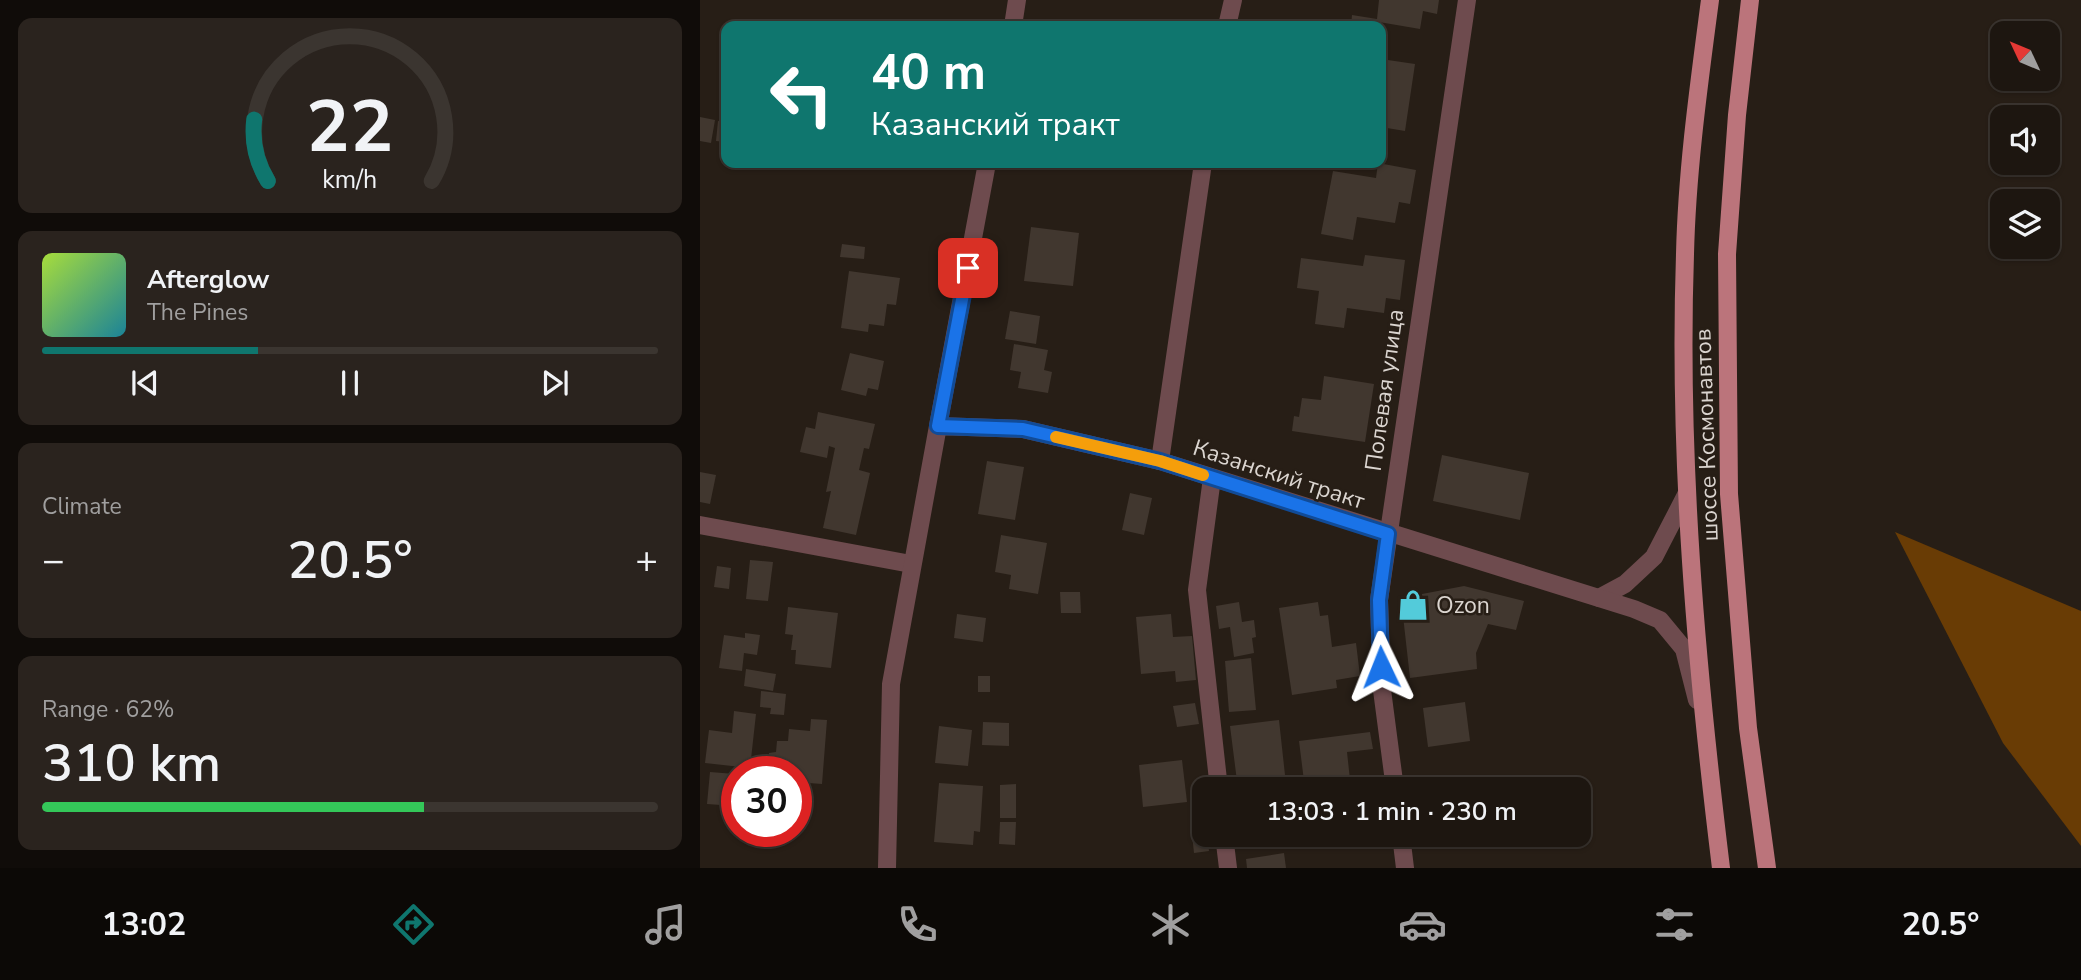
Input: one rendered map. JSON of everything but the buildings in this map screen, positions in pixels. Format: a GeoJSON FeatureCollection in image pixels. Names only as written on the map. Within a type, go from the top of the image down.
{"type":"FeatureCollection","features":[{"type":"Feature","properties":{"kind":"main road","name":"шоссе Космонавтов"},"geometry":{"type":"LineString","coordinates":[[1710,0],[1696,110],[1685,253],[1686,495],[1703,727],[1721,868]]}},
{"type":"Feature","properties":{"kind":"main road","name":"шоссе Космонавтов"},"geometry":{"type":"LineString","coordinates":[[1750,0],[1737,115],[1727,254],[1729,494],[1748,728],[1767,868]]}},
{"type":"Feature","properties":{"kind":"street"},"geometry":{"type":"LineString","coordinates":[[1014,21],[1017,0]]}},
{"type":"Feature","properties":{"kind":"street"},"geometry":{"type":"LineString","coordinates":[[1228,21],[1233,0]]}},
{"type":"Feature","properties":{"kind":"street","name":"Полевая улица"},"geometry":{"type":"LineString","coordinates":[[1393,777],[1382,690],[1379,600],[1467,0]]}},
{"type":"Feature","properties":{"kind":"street"},"geometry":{"type":"LineString","coordinates":[[887,868],[891,684],[986,168]]}},
{"type":"Feature","properties":{"kind":"street"},"geometry":{"type":"LineString","coordinates":[[1160,461],[1202,168]]}},
{"type":"Feature","properties":{"kind":"street","name":"Казанский тракт"},"geometry":{"type":"LineString","coordinates":[[938,426],[1023,429],[1160,461],[1599,598],[1660,620],[1684,649],[1703,727]]}},
{"type":"Feature","properties":{"kind":"street"},"geometry":{"type":"LineString","coordinates":[[1212,478],[1197,590],[1218,777]]}},
{"type":"Feature","properties":{"kind":"street"},"geometry":{"type":"LineString","coordinates":[[1599,598],[1625,584],[1654,557],[1686,495]]}},
{"type":"Feature","properties":{"kind":"street"},"geometry":{"type":"LineString","coordinates":[[700,526],[911,564]]}},
{"type":"Feature","properties":{"kind":"street"},"geometry":{"type":"LineString","coordinates":[[1225,847],[1228,868]]}},
{"type":"Feature","properties":{"kind":"street"},"geometry":{"type":"LineString","coordinates":[[1402,847],[1405,868]]}},
{"type":"Feature","properties":{"kind":"shaded area"},"geometry":{"type":"Polygon","coordinates":[[[1895,532],[2081,611],[2081,846],[2003,743],[1895,532]]]}},
{"type":"Feature","properties":{"kind":"slow traffic"},"geometry":{"type":"LineString","coordinates":[[1056,437],[1160,461],[1203,475]]}},
{"type":"Feature","properties":{"kind":"place","name":"Ozon"},"geometry":{"type":"Point","coordinates":[1413,605]}},
{"type":"Feature","properties":{"kind":"route"},"geometry":{"type":"LineString","coordinates":[[968,268],[938,426],[1023,429],[1160,461],[1388,534],[1379,600],[1381,667]]}}]}
